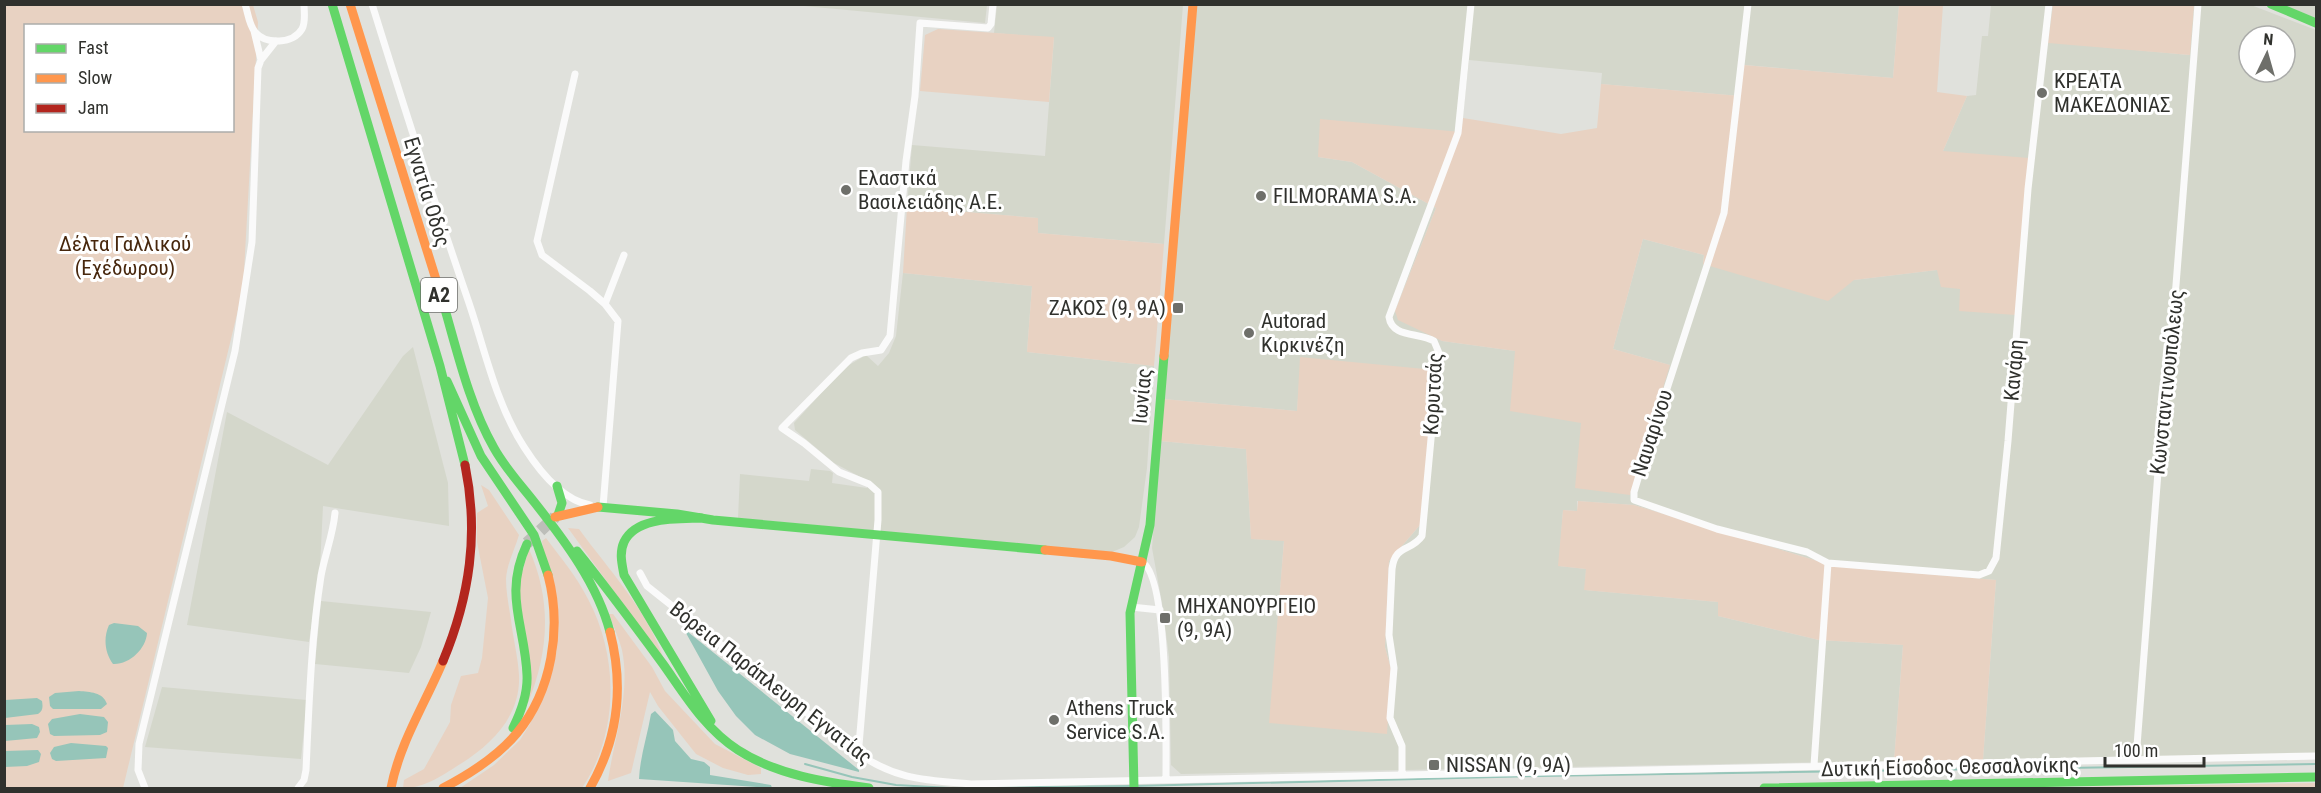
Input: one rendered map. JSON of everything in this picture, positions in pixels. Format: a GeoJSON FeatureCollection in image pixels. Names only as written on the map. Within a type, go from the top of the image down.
{"type":"FeatureCollection","features":[{"type":"Feature","properties":{"kind":"main road","name":"Εγνατία Οδός"},"geometry":{"type":"LineString","coordinates":[[332,4],[440,366]]}},
{"type":"Feature","properties":{"kind":"main road","name":"Εγνατία Οδός"},"geometry":{"type":"LineString","coordinates":[[350,4],[470,394],[496,450],[542,513]]}},
{"type":"Feature","properties":{"kind":"main road","name":"Ιωνίας"},"geometry":{"type":"LineString","coordinates":[[1134,789],[1131,607],[1150,525],[1193,4]]}},
{"type":"Feature","properties":{"kind":"main road"},"geometry":{"type":"LineString","coordinates":[[2271,4],[2316,22]]}},
{"type":"Feature","properties":{"kind":"main road","name":"Α2"},"geometry":{"type":"LineString","coordinates":[[440,366],[482,458],[530,528],[547,571],[553,596],[554,624],[546,675],[528,717],[516,734],[476,770],[443,789]]}},
{"type":"Feature","properties":{"kind":"main road"},"geometry":{"type":"LineString","coordinates":[[391,789],[396,762],[404,741],[445,658],[460,618],[470,572],[473,523],[471,499],[440,366]]}},
{"type":"Feature","properties":{"kind":"main road"},"geometry":{"type":"LineString","coordinates":[[557,486],[562,503],[557,516],[601,507],[1111,556],[1142,562]]}},
{"type":"Feature","properties":{"kind":"main road","name":"Α2"},"geometry":{"type":"LineString","coordinates":[[542,513],[600,601],[616,647],[619,682],[616,717],[601,767],[590,789]]}},
{"type":"Feature","properties":{"kind":"main road"},"geometry":{"type":"LineString","coordinates":[[542,513],[590,567],[693,708],[720,737],[754,759],[777,768],[869,789]]}},
{"type":"Feature","properties":{"kind":"main road"},"geometry":{"type":"LineString","coordinates":[[702,518],[657,521],[638,527],[623,544],[621,566],[624,575],[720,737]]}},
{"type":"Feature","properties":{"kind":"main road"},"geometry":{"type":"LineString","coordinates":[[504,745],[519,717],[526,692],[527,674],[514,592],[517,566],[527,544]]}},
{"type":"Feature","properties":{"kind":"main road","name":"Δυτική Είσοδος Θεσσαλονίκης"},"geometry":{"type":"LineString","coordinates":[[1764,789],[2316,777]]}},
{"type":"Feature","properties":{"kind":"street"},"geometry":{"type":"LineString","coordinates":[[245,4],[261,60]]}},
{"type":"Feature","properties":{"kind":"street"},"geometry":{"type":"LineString","coordinates":[[254,31],[266,40],[292,38],[302,29],[304,4]]}},
{"type":"Feature","properties":{"kind":"street"},"geometry":{"type":"LineString","coordinates":[[372,4],[409,126],[502,402],[523,446],[557,486],[576,500],[601,507],[618,321],[605,304],[542,255],[538,245],[575,74]]}},
{"type":"Feature","properties":{"kind":"street"},"geometry":{"type":"LineString","coordinates":[[856,752],[859,745],[879,499],[874,487],[843,474],[804,442],[782,428],[851,358],[862,352],[878,352],[885,346],[890,336],[906,160],[915,96],[920,23],[988,28],[991,24],[993,4]]}},
{"type":"Feature","properties":{"kind":"street","name":"Κορυτσάς"},"geometry":{"type":"LineString","coordinates":[[1401,774],[1402,746],[1389,718],[1394,668],[1389,635],[1392,569],[1393,560],[1398,552],[1418,541],[1422,536],[1439,353],[1434,341],[1400,332],[1393,327],[1389,317],[1458,133],[1471,4]]}},
{"type":"Feature","properties":{"kind":"street","name":"Ναυαρίνου"},"geometry":{"type":"LineString","coordinates":[[1748,4],[1724,213],[1633,497],[1641,504],[1717,529],[1799,550],[1828,562]]}},
{"type":"Feature","properties":{"kind":"street","name":"Κανάρη"},"geometry":{"type":"LineString","coordinates":[[1828,562],[1979,575],[1986,573],[1994,565],[2008,441],[2028,189],[2049,4]]}},
{"type":"Feature","properties":{"kind":"street","name":"Κωνσταντινουπόλεως"},"geometry":{"type":"LineString","coordinates":[[2136,759],[2198,4]]}},
{"type":"Feature","properties":{"kind":"street"},"geometry":{"type":"LineString","coordinates":[[148,788],[138,770],[139,744],[217,434],[235,351],[249,268],[255,180],[258,68],[261,60],[276,41]]}},
{"type":"Feature","properties":{"kind":"street"},"geometry":{"type":"LineString","coordinates":[[605,304],[624,255]]}},
{"type":"Feature","properties":{"kind":"street"},"geometry":{"type":"LineString","coordinates":[[298,789],[302,785],[306,770],[311,663],[322,574],[333,530],[334,513]]}},
{"type":"Feature","properties":{"kind":"street"},"geometry":{"type":"LineString","coordinates":[[1142,562],[1149,567],[1152,574],[1160,610],[1164,663],[1166,779]]}},
{"type":"Feature","properties":{"kind":"street"},"geometry":{"type":"LineString","coordinates":[[1814,765],[1828,562]]}},
{"type":"Feature","properties":{"kind":"street","name":"Βόρεια Παράπλευρη Εγνατίας"},"geometry":{"type":"LineString","coordinates":[[640,573],[647,586],[856,752],[885,770],[914,779],[971,784],[2316,756]]}},
{"type":"Feature","properties":{"kind":"street"},"geometry":{"type":"LineString","coordinates":[[1131,607],[1160,610]]}},
{"type":"Feature","properties":{"kind":"shaded area"},"geometry":{"type":"Polygon","coordinates":[[[783,4],[987,4],[987,5],[985,23],[783,4]]]}},
{"type":"Feature","properties":{"kind":"shaded area"},"geometry":{"type":"Polygon","coordinates":[[[997,5],[1183,5],[1164,244],[1038,233],[1038,218],[907,207],[912,145],[1045,156],[1054,38],[994,33],[997,5]]]}},
{"type":"Feature","properties":{"kind":"shaded area"},"geometry":{"type":"Polygon","coordinates":[[[1197,5],[1899,5],[1893,78],[1745,65],[1740,96],[1601,84],[1602,73],[1469,60],[1461,132],[1318,157],[1352,162],[1436,208],[1395,311],[1442,341],[1515,351],[1670,365],[1613,349],[1643,239],[1704,255],[1703,263],[1854,280],[1937,270],[1960,289],[2015,315],[1943,151],[1967,96],[1976,95],[1982,36],[1988,36],[1991,5],[2053,5],[2049,42],[2189,55],[2194,5],[2251,5],[2316,30],[2316,754],[1983,760],[1996,580],[1843,567],[1634,505],[1577,501],[1577,511],[1563,510],[1559,566],[1586,569],[1585,590],[1718,602],[1718,616],[1819,640],[1903,645],[1894,761],[1181,774],[1171,765],[1169,657],[1152,548],[1160,441],[1246,449],[1251,539],[1284,540],[1270,723],[1391,669],[1385,647],[1389,561],[1420,525],[1301,357],[1297,411],[1163,399],[1197,5]]]}},
{"type":"Feature","properties":{"kind":"shaded area"},"geometry":{"type":"Polygon","coordinates":[[[2284,5],[2316,5],[2316,18],[2284,5]]]}},
{"type":"Feature","properties":{"kind":"shaded area"},"geometry":{"type":"Polygon","coordinates":[[[903,273],[1032,286],[1027,352],[1154,366],[1147,468],[1139,527],[1135,537],[1124,547],[1112,552],[738,518],[740,474],[809,481],[811,469],[830,471],[833,473],[832,483],[867,488],[868,481],[834,463],[795,430],[794,423],[844,368],[866,355],[878,366],[889,353],[896,336],[903,273]]]}},
{"type":"Feature","properties":{"kind":"shaded area"},"geometry":{"type":"Polygon","coordinates":[[[413,347],[448,483],[449,526],[323,506],[320,567],[309,642],[187,625],[227,412],[328,465],[403,356],[413,347]]]}},
{"type":"Feature","properties":{"kind":"shaded area"},"geometry":{"type":"Polygon","coordinates":[[[321,601],[431,612],[421,647],[409,673],[315,664],[321,601]]]}},
{"type":"Feature","properties":{"kind":"shaded area"},"geometry":{"type":"Polygon","coordinates":[[[114,623],[138,626],[147,633],[144,645],[136,655],[119,664],[113,664],[107,650],[107,630],[109,625],[114,623]]]}},
{"type":"Feature","properties":{"kind":"shaded area"},"geometry":{"type":"Polygon","coordinates":[[[688,632],[859,772],[790,754],[755,735],[736,716],[718,691],[686,633],[688,632]]]}},
{"type":"Feature","properties":{"kind":"shaded area"},"geometry":{"type":"Polygon","coordinates":[[[162,687],[307,700],[301,759],[145,747],[162,687]]]}},
{"type":"Feature","properties":{"kind":"shaded area"},"geometry":{"type":"Polygon","coordinates":[[[79,691],[99,695],[107,704],[101,709],[53,709],[50,706],[49,697],[55,693],[79,691]]]}},
{"type":"Feature","properties":{"kind":"shaded area"},"geometry":{"type":"Polygon","coordinates":[[[37,698],[42,701],[42,710],[38,714],[5,718],[5,700],[37,698]]]}},
{"type":"Feature","properties":{"kind":"shaded area"},"geometry":{"type":"Polygon","coordinates":[[[655,711],[673,730],[675,741],[691,759],[704,762],[710,767],[710,775],[771,785],[772,788],[639,779],[651,714],[655,711]]]}},
{"type":"Feature","properties":{"kind":"shaded area"},"geometry":{"type":"Polygon","coordinates":[[[80,714],[104,717],[108,722],[107,732],[100,735],[54,736],[50,734],[48,724],[52,719],[80,714]]]}},
{"type":"Feature","properties":{"kind":"shaded area"},"geometry":{"type":"Polygon","coordinates":[[[32,724],[39,727],[40,732],[37,738],[5,741],[5,725],[32,724]]]}},
{"type":"Feature","properties":{"kind":"shaded area"},"geometry":{"type":"Polygon","coordinates":[[[71,743],[106,746],[108,748],[106,758],[56,761],[52,759],[50,753],[54,747],[71,743]]]}},
{"type":"Feature","properties":{"kind":"shaded area"},"geometry":{"type":"Polygon","coordinates":[[[38,750],[41,754],[39,762],[27,766],[5,767],[5,751],[38,750]]]}},
{"type":"Feature","properties":{"kind":"green space","name":"Δέλτα Γαλλικού (Εχέδωρου)"},"geometry":{"type":"Polygon","coordinates":[[[5,5],[253,5],[258,22],[243,289],[123,788],[5,788],[5,5]]]}},
{"type":"Feature","properties":{"kind":"green space"},"geometry":{"type":"Polygon","coordinates":[[[1899,5],[1943,5],[1937,92],[1967,96],[1943,151],[2029,158],[2016,315],[1959,311],[1960,289],[1941,287],[1937,270],[1854,280],[1828,301],[1703,264],[1704,255],[1643,239],[1613,349],[1670,365],[1630,495],[1575,488],[1581,423],[1510,411],[1515,351],[1442,341],[1398,320],[1395,311],[1436,208],[1352,162],[1318,157],[1320,119],[1461,132],[1463,118],[1561,134],[1597,128],[1601,84],[1740,96],[1744,65],[1893,78],[1899,5]]]}},
{"type":"Feature","properties":{"kind":"green space"},"geometry":{"type":"Polygon","coordinates":[[[2053,5],[2194,5],[2190,55],[2048,43],[2053,5]]]}},
{"type":"Feature","properties":{"kind":"green space"},"geometry":{"type":"Polygon","coordinates":[[[938,29],[1054,37],[1049,102],[920,91],[925,35],[938,29]]]}},
{"type":"Feature","properties":{"kind":"green space"},"geometry":{"type":"Polygon","coordinates":[[[907,207],[1038,218],[1038,233],[1164,244],[1154,366],[1027,352],[1032,286],[903,273],[907,207]]]}},
{"type":"Feature","properties":{"kind":"green space"},"geometry":{"type":"Polygon","coordinates":[[[1300,357],[1435,370],[1420,525],[1389,561],[1385,647],[1391,669],[1387,734],[1269,723],[1284,541],[1251,539],[1246,449],[1160,441],[1163,399],[1297,411],[1300,357]]]}},
{"type":"Feature","properties":{"kind":"green space"},"geometry":{"type":"Polygon","coordinates":[[[481,485],[489,490],[519,535],[509,562],[506,579],[518,661],[518,689],[515,703],[503,726],[473,755],[434,780],[419,786],[403,788],[404,780],[424,769],[450,722],[451,705],[461,676],[478,673],[482,658],[488,598],[477,542],[477,513],[488,506],[481,485]]]}},
{"type":"Feature","properties":{"kind":"green space"},"geometry":{"type":"Polygon","coordinates":[[[1578,501],[1634,505],[1843,567],[1996,580],[1983,760],[1894,761],[1903,645],[1819,640],[1718,616],[1718,602],[1584,590],[1586,569],[1558,566],[1563,510],[1577,511],[1578,501]]]}},
{"type":"Feature","properties":{"kind":"green space"},"geometry":{"type":"Polygon","coordinates":[[[568,528],[579,529],[627,592],[648,625],[664,660],[568,528]]]}},
{"type":"Feature","properties":{"kind":"green space"},"geometry":{"type":"Polygon","coordinates":[[[546,538],[584,591],[598,622],[605,645],[610,695],[603,743],[582,788],[460,788],[494,765],[520,740],[530,724],[557,651],[542,541],[546,538]]]}},
{"type":"Feature","properties":{"kind":"green space"},"geometry":{"type":"Polygon","coordinates":[[[529,549],[542,588],[545,626],[540,664],[528,703],[516,593],[529,549]]]}},
{"type":"Feature","properties":{"kind":"green space"},"geometry":{"type":"Polygon","coordinates":[[[609,614],[613,614],[652,667],[665,691],[715,744],[761,768],[761,774],[748,775],[723,768],[696,754],[658,706],[650,692],[631,773],[608,781],[621,716],[624,683],[622,650],[609,614]]]}},
{"type":"Feature","properties":{"kind":"green space"},"geometry":{"type":"Polygon","coordinates":[[[2316,783],[2316,788],[2021,788],[2316,783]]]}},
{"type":"Feature","properties":{"kind":"waterway"},"geometry":{"type":"LineString","coordinates":[[805,764],[852,777],[896,785],[950,788],[1130,786]]}},
{"type":"Feature","properties":{"kind":"waterway"},"geometry":{"type":"LineString","coordinates":[[1135,786],[1538,776],[2316,764]]}},
{"type":"Feature","properties":{"kind":"tunnel"},"geometry":{"type":"LineString","coordinates":[[527,543],[555,517]]}},
{"type":"Feature","properties":{"kind":"traffic: fast"},"geometry":{"type":"LineString","coordinates":[[332,4],[440,366],[465,465]]}},
{"type":"Feature","properties":{"kind":"traffic: fast"},"geometry":{"type":"LineString","coordinates":[[2271,4],[2316,23]]}},
{"type":"Feature","properties":{"kind":"traffic: fast"},"geometry":{"type":"LineString","coordinates":[[439,289],[462,370],[485,430],[503,462],[579,564],[597,597],[610,632]]}},
{"type":"Feature","properties":{"kind":"traffic: fast"},"geometry":{"type":"LineString","coordinates":[[1134,788],[1130,613],[1150,525],[1164,356]]}},
{"type":"Feature","properties":{"kind":"traffic: fast"},"geometry":{"type":"LineString","coordinates":[[447,381],[481,456],[534,535],[548,575]]}},
{"type":"Feature","properties":{"kind":"traffic: fast"},"geometry":{"type":"LineString","coordinates":[[557,486],[562,503],[558,515]]}},
{"type":"Feature","properties":{"kind":"traffic: fast"},"geometry":{"type":"LineString","coordinates":[[598,507],[677,514],[713,520],[1045,550]]}},
{"type":"Feature","properties":{"kind":"traffic: fast"},"geometry":{"type":"LineString","coordinates":[[702,518],[670,519],[638,527],[624,542],[621,558],[624,575],[711,721]]}},
{"type":"Feature","properties":{"kind":"traffic: fast"},"geometry":{"type":"LineString","coordinates":[[513,728],[523,703],[527,682],[516,595],[520,562],[527,544]]}},
{"type":"Feature","properties":{"kind":"traffic: fast"},"geometry":{"type":"LineString","coordinates":[[577,551],[696,711],[726,742],[769,766],[818,780],[869,788]]}},
{"type":"Feature","properties":{"kind":"traffic: fast"},"geometry":{"type":"LineString","coordinates":[[1764,788],[2316,777]]}},
{"type":"Feature","properties":{"kind":"traffic: slow"},"geometry":{"type":"LineString","coordinates":[[350,4],[439,289]]}},
{"type":"Feature","properties":{"kind":"traffic: slow"},"geometry":{"type":"LineString","coordinates":[[1164,356],[1193,4]]}},
{"type":"Feature","properties":{"kind":"traffic: slow"},"geometry":{"type":"LineString","coordinates":[[555,517],[598,507]]}},
{"type":"Feature","properties":{"kind":"traffic: slow"},"geometry":{"type":"LineString","coordinates":[[1045,550],[1111,556],[1142,562]]}},
{"type":"Feature","properties":{"kind":"traffic: slow"},"geometry":{"type":"LineString","coordinates":[[443,788],[473,771],[501,750],[517,733],[539,698],[546,679],[554,637],[552,595],[548,575]]}},
{"type":"Feature","properties":{"kind":"traffic: slow"},"geometry":{"type":"LineString","coordinates":[[590,788],[607,751],[616,712],[617,672],[610,632]]}},
{"type":"Feature","properties":{"kind":"traffic: slow"},"geometry":{"type":"LineString","coordinates":[[391,788],[400,755],[443,661]]}},
{"type":"Feature","properties":{"kind":"traffic: jam"},"geometry":{"type":"LineString","coordinates":[[443,661],[460,613],[469,564],[471,515],[465,465]]}},
{"type":"Feature","properties":{"kind":"place","name":"ΚΡΕΑΤΑ ΜΑΚΕΔΟΝΙΑΣ"},"geometry":{"type":"Point","coordinates":[2042,93]}},
{"type":"Feature","properties":{"kind":"place","name":"Ελαστικά Βασιλειάδης Α.Ε."},"geometry":{"type":"Point","coordinates":[846,190]}},
{"type":"Feature","properties":{"kind":"place","name":"FILMORAMA S.A."},"geometry":{"type":"Point","coordinates":[1261,196]}},
{"type":"Feature","properties":{"kind":"place","name":"ΖΑΚΟΣ (9, 9Α)"},"geometry":{"type":"Point","coordinates":[1178,308]}},
{"type":"Feature","properties":{"kind":"place","name":"Autorad Κιρκινέζη"},"geometry":{"type":"Point","coordinates":[1249,333]}},
{"type":"Feature","properties":{"kind":"place","name":"ΜΗΧΑΝΟΥΡΓΕΙΟ (9, 9Α)"},"geometry":{"type":"Point","coordinates":[1165,618]}},
{"type":"Feature","properties":{"kind":"place","name":"Athens Truck Service S.A."},"geometry":{"type":"Point","coordinates":[1054,720]}},
{"type":"Feature","properties":{"kind":"place","name":"NISSAN (9, 9Α)"},"geometry":{"type":"Point","coordinates":[1434,765]}}]}
